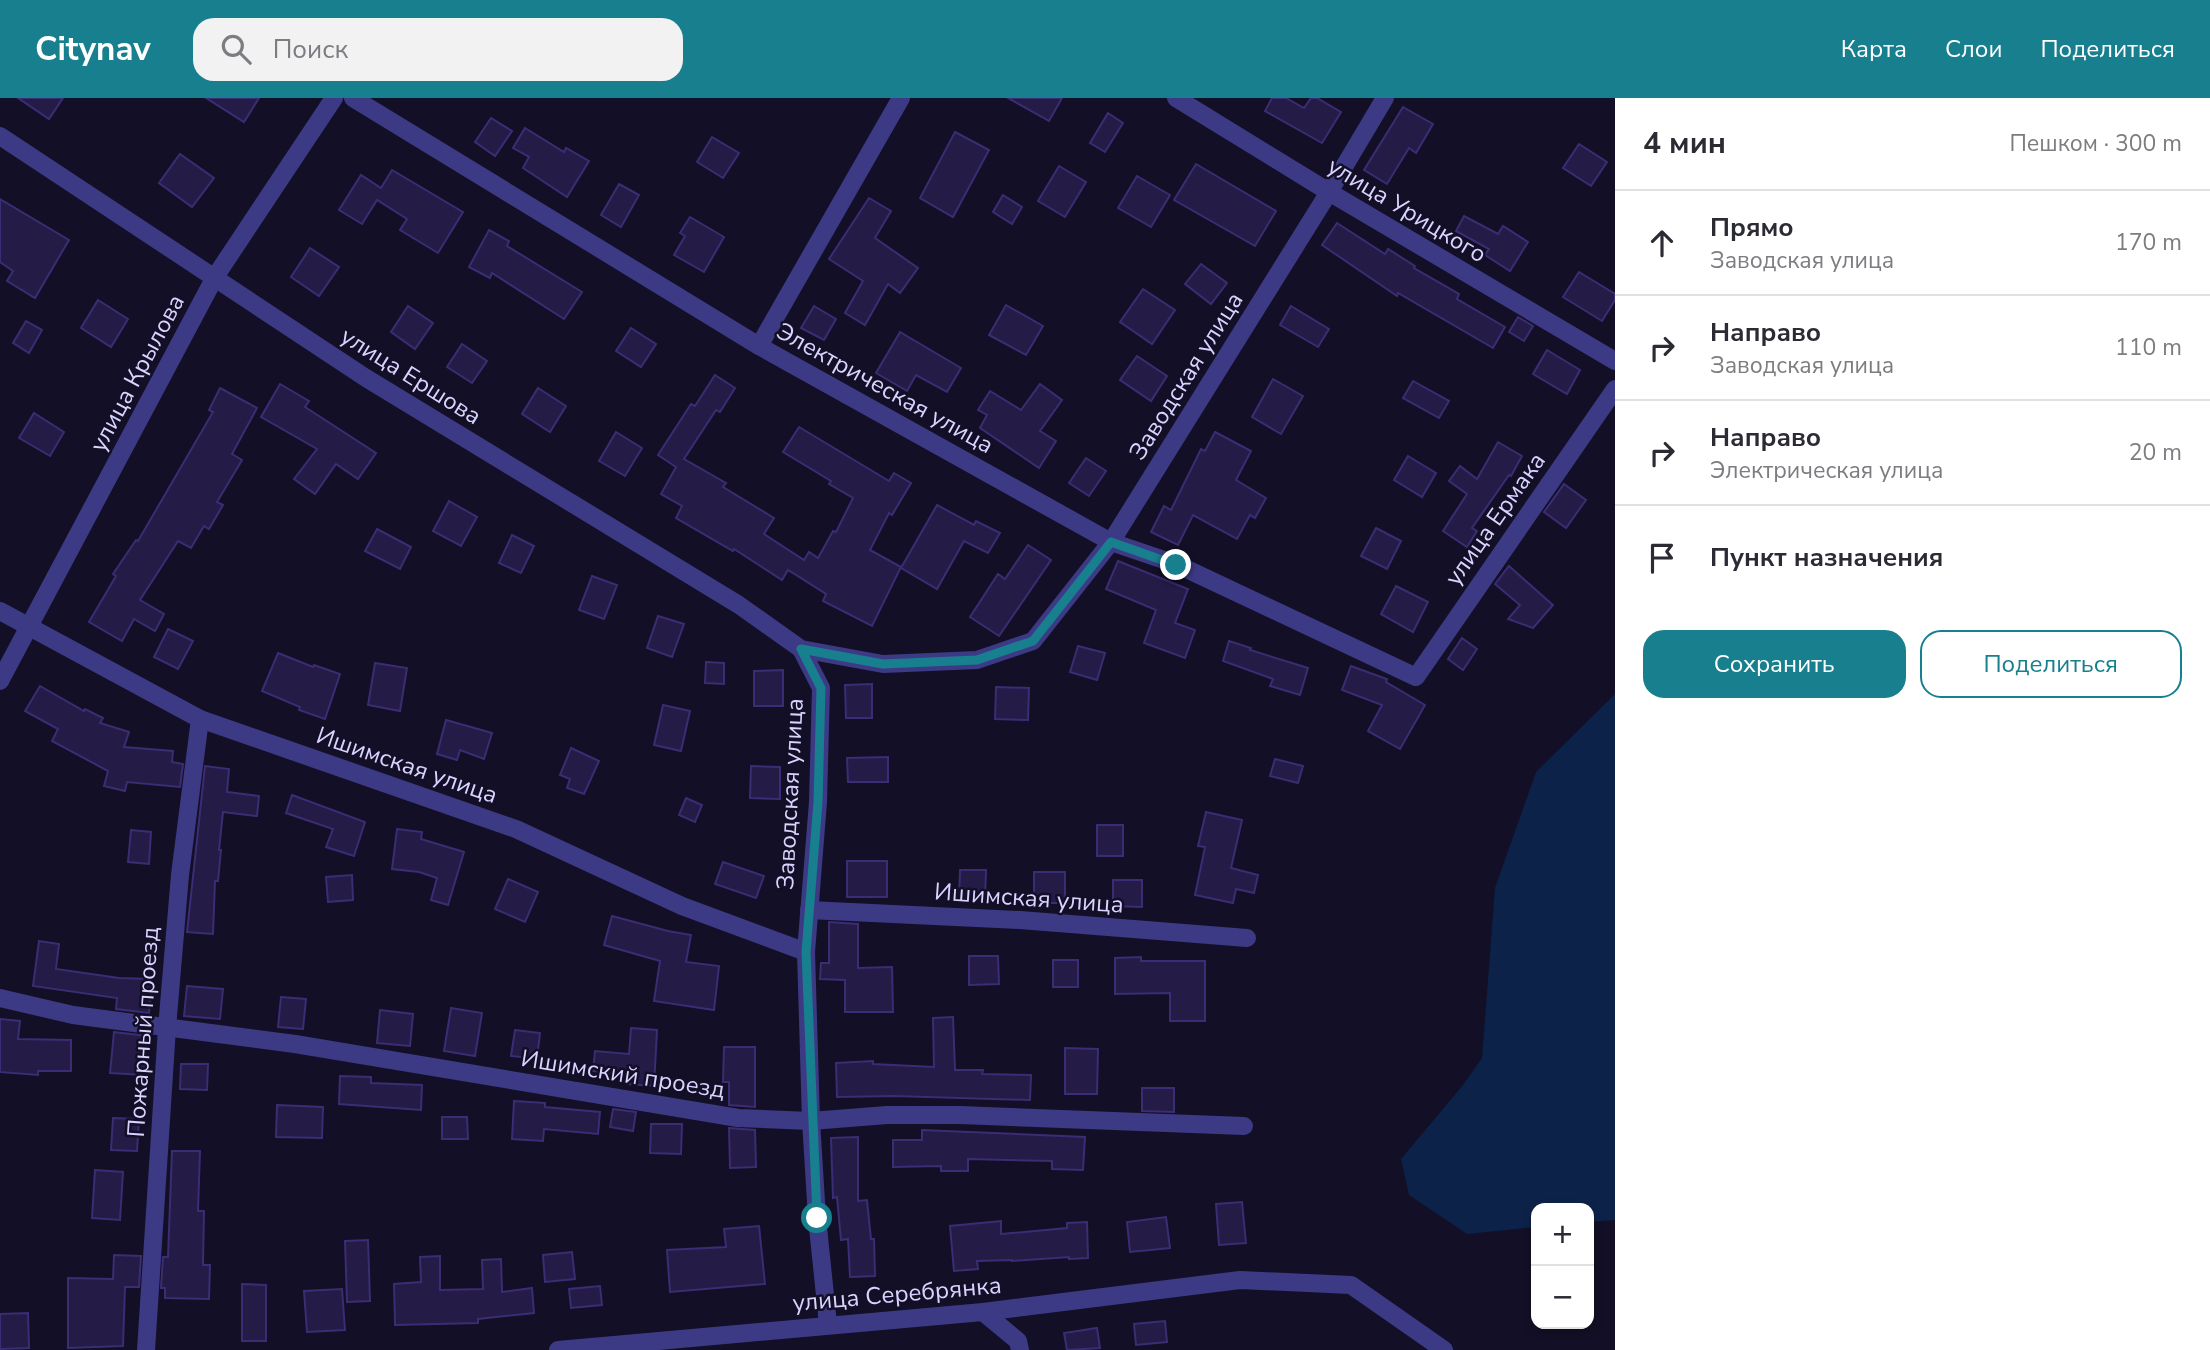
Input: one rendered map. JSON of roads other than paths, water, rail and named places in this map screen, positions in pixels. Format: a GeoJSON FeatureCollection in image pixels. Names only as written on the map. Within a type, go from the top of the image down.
{"type":"FeatureCollection","features":[{"type":"Feature","properties":{"kind":"street","name":"улица Крылова"},"geometry":{"type":"LineString","coordinates":[[0,681],[215,277],[334,98]]}},
{"type":"Feature","properties":{"kind":"street","name":"Электрическая улица"},"geometry":{"type":"LineString","coordinates":[[353,98],[759,346],[1111,542],[1176,565],[1416,677]]}},
{"type":"Feature","properties":{"kind":"street"},"geometry":{"type":"LineString","coordinates":[[759,346],[901,98]]}},
{"type":"Feature","properties":{"kind":"street","name":"улица Урицкого"},"geometry":{"type":"LineString","coordinates":[[1176,98],[1615,361]]}},
{"type":"Feature","properties":{"kind":"street","name":"Заводская улица"},"geometry":{"type":"LineString","coordinates":[[801,649],[883,664],[977,660],[1033,641],[1111,542],[1385,98]]}},
{"type":"Feature","properties":{"kind":"street","name":"улица Ершова"},"geometry":{"type":"LineString","coordinates":[[0,136],[366,378],[739,605],[801,649]]}},
{"type":"Feature","properties":{"kind":"street","name":"улица Ермака"},"geometry":{"type":"LineString","coordinates":[[1416,677],[1615,389]]}},
{"type":"Feature","properties":{"kind":"street","name":"Ишимская улица"},"geometry":{"type":"LineString","coordinates":[[0,611],[200,719],[516,828],[682,906],[806,952]]}},
{"type":"Feature","properties":{"kind":"street","name":"Заводская улица"},"geometry":{"type":"LineString","coordinates":[[801,649],[821,688],[818,802],[806,952],[811,1121],[817,1218],[828,1324]]}},
{"type":"Feature","properties":{"kind":"street","name":"Пожарный проезд"},"geometry":{"type":"LineString","coordinates":[[146,1350],[180,875],[200,719]]}},
{"type":"Feature","properties":{"kind":"street","name":"Ишимская улица"},"geometry":{"type":"LineString","coordinates":[[809,910],[1020,920],[1247,938]]}},
{"type":"Feature","properties":{"kind":"street","name":"Ишимский проезд"},"geometry":{"type":"LineString","coordinates":[[0,998],[73,1016],[309,1046],[738,1118],[811,1121],[887,1115],[960,1115],[1244,1126]]}},
{"type":"Feature","properties":{"kind":"street","name":"улица Серебрянка"},"geometry":{"type":"LineString","coordinates":[[558,1350],[982,1312],[1240,1280],[1350,1285],[1444,1350]]}},
{"type":"Feature","properties":{"kind":"street"},"geometry":{"type":"LineString","coordinates":[[982,1312],[1018,1341],[1020,1350]]}},
{"type":"Feature","properties":{"kind":"water"},"geometry":{"type":"Polygon","coordinates":[[[1615,694],[1615,1220],[1594,1222],[1594,1203],[1531,1203],[1531,1228],[1467,1234],[1409,1195],[1401,1159],[1482,1058],[1495,888],[1536,772],[1615,694]]]}}]}
